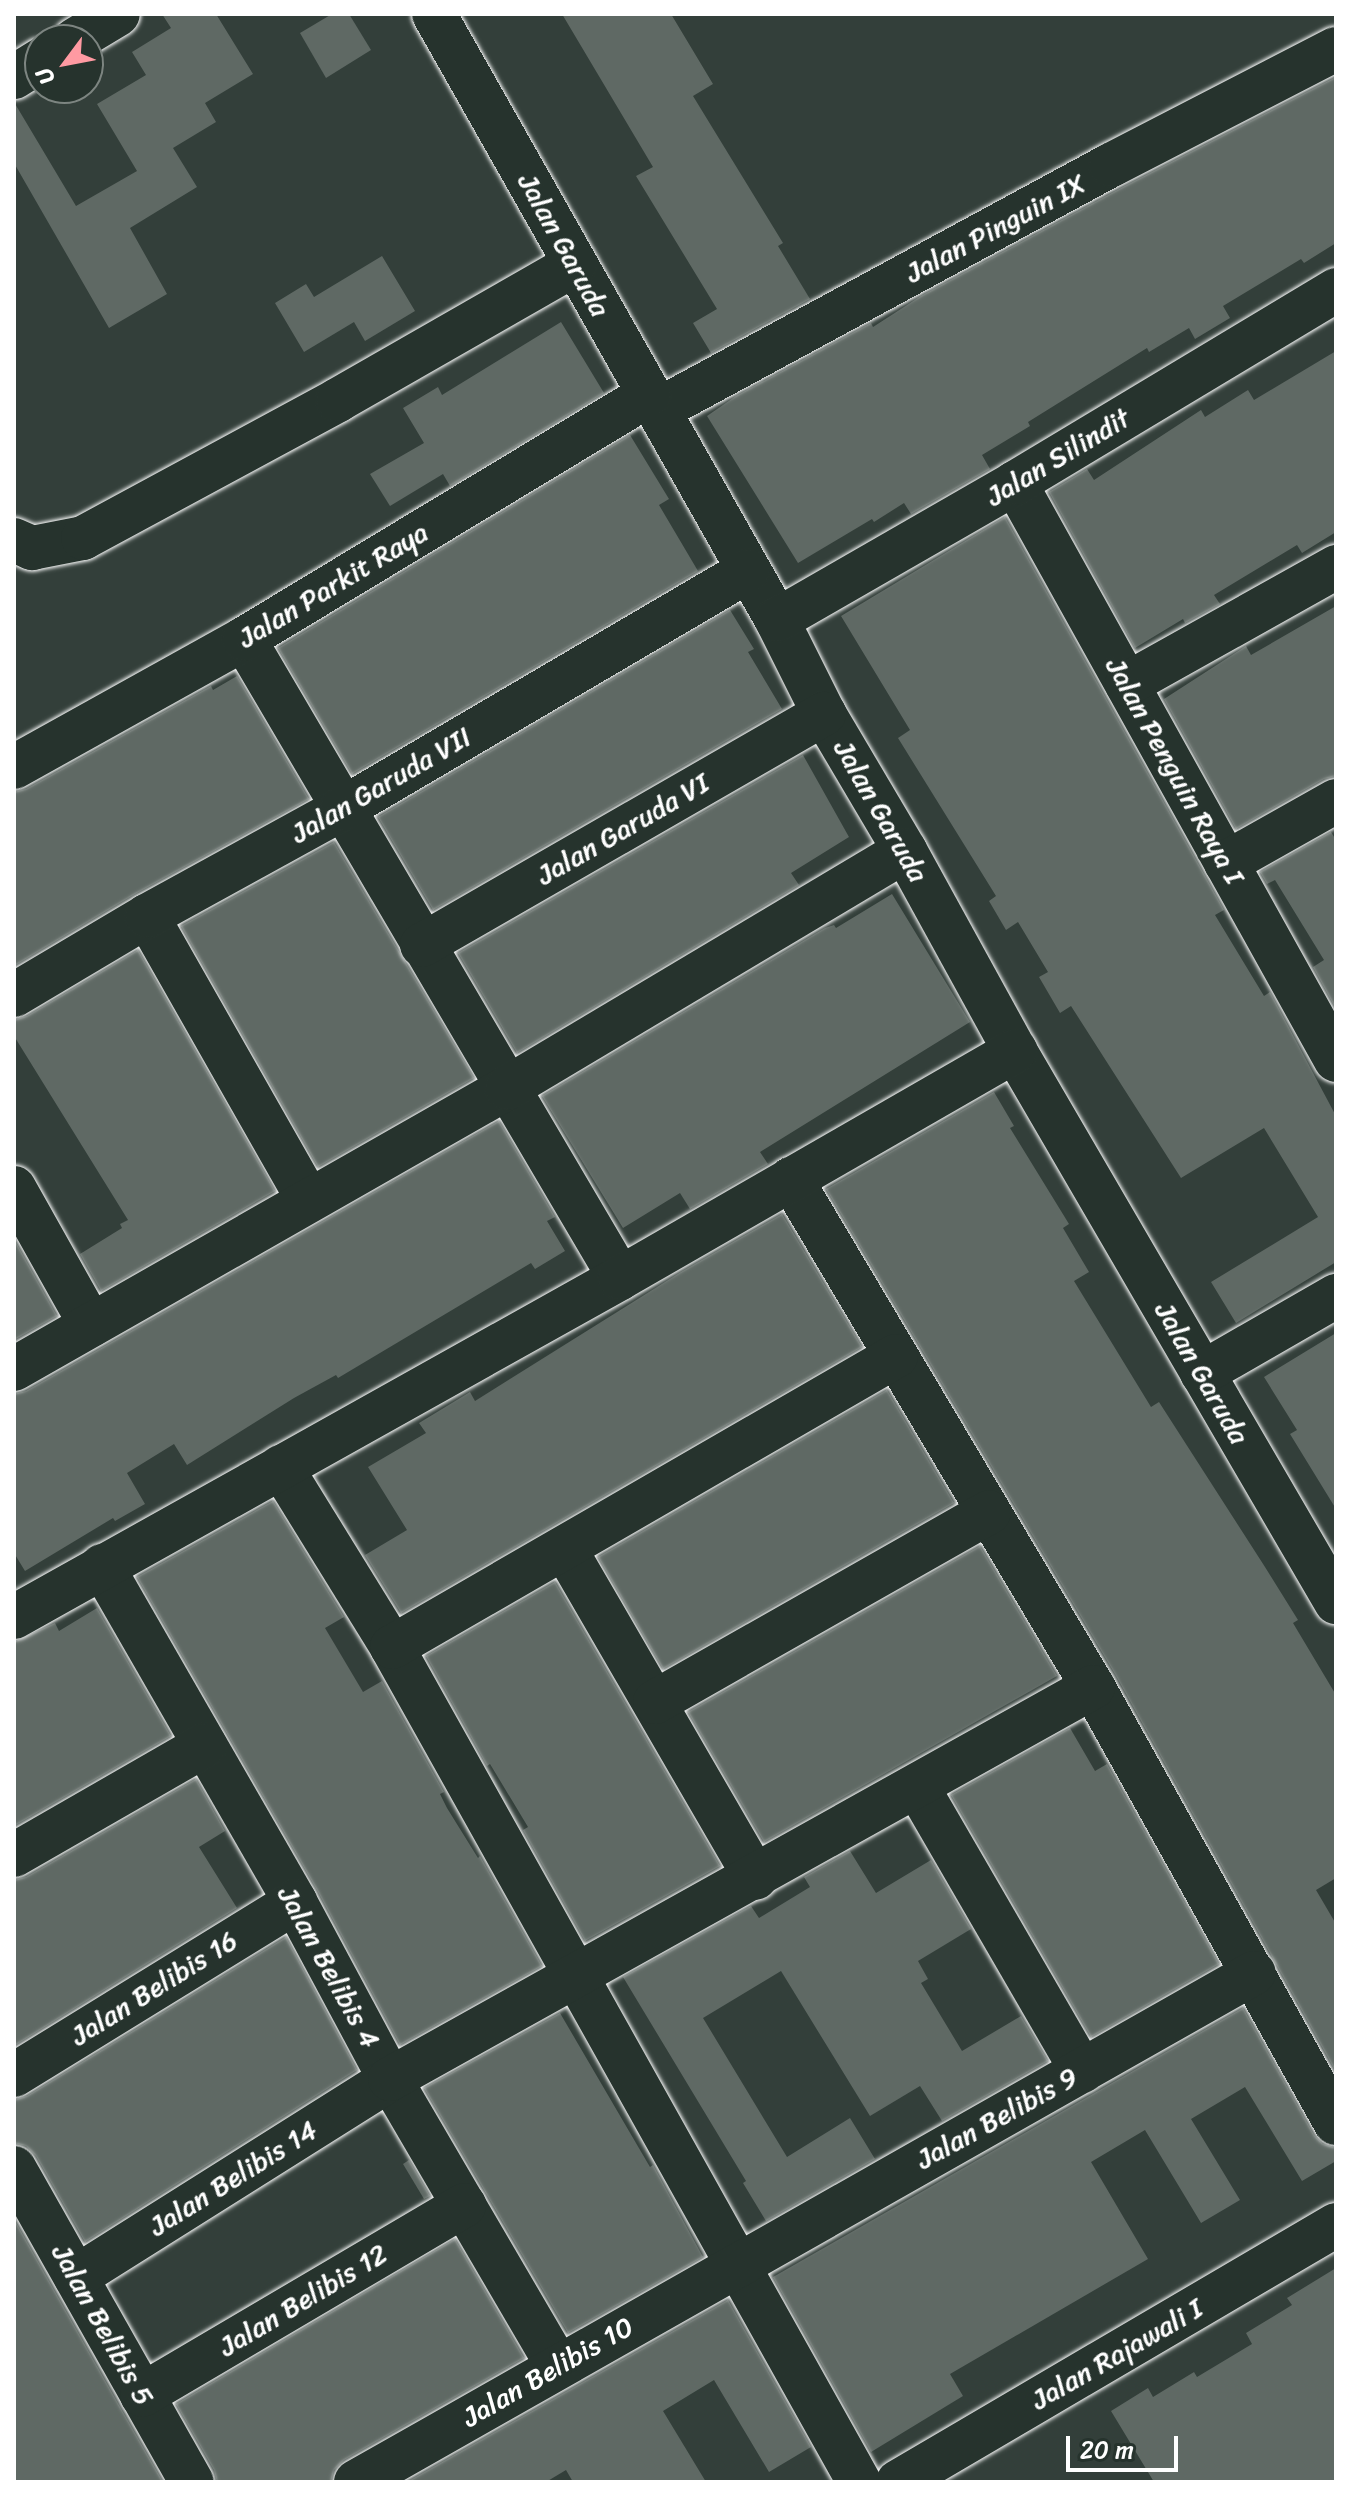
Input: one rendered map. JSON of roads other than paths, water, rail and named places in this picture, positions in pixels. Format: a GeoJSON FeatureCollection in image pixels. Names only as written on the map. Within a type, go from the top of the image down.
{"type":"FeatureCollection","features":[{"type":"Feature","properties":{"kind":"street","name":"Jalan Garuda"},"geometry":{"type":"LineString","coordinates":[[434,14],[777,620],[824,714],[905,851],[1015,1051],[1336,1602]]}},
{"type":"Feature","properties":{"kind":"street","name":"Jalan Pinguin IX"},"geometry":{"type":"LineString","coordinates":[[653,403],[1336,49]]}},
{"type":"Feature","properties":{"kind":"street"},"geometry":{"type":"LineString","coordinates":[[14,540],[32,548],[83,538],[338,400],[575,264]]}},
{"type":"Feature","properties":{"kind":"street","name":"Jalan Silindit"},"geometry":{"type":"LineString","coordinates":[[777,620],[1015,483],[1336,290]]}},
{"type":"Feature","properties":{"kind":"street","name":"Jalan Parkit Raya"},"geometry":{"type":"LineString","coordinates":[[14,767],[244,639],[653,403]]}},
{"type":"Feature","properties":{"kind":"street","name":"Jalan Penguin Raya I"},"geometry":{"type":"LineString","coordinates":[[1015,483],[1336,1060]]}},
{"type":"Feature","properties":{"kind":"street"},"geometry":{"type":"LineString","coordinates":[[1127,684],[1336,567]]}},
{"type":"Feature","properties":{"kind":"street","name":"Jalan Garuda VII"},"geometry":{"type":"LineString","coordinates":[[14,995],[147,916],[342,809],[747,571]]}},
{"type":"Feature","properties":{"kind":"street"},"geometry":{"type":"LineString","coordinates":[[244,639],[620,1278]]}},
{"type":"Feature","properties":{"kind":"street","name":"Jalan Garuda VI"},"geometry":{"type":"LineString","coordinates":[[422,945],[824,714]]}},
{"type":"Feature","properties":{"kind":"street"},"geometry":{"type":"LineString","coordinates":[[1226,863],[1336,801]]}},
{"type":"Feature","properties":{"kind":"street"},"geometry":{"type":"LineString","coordinates":[[14,1369],[507,1088],[905,851]]}},
{"type":"Feature","properties":{"kind":"street"},"geometry":{"type":"LineString","coordinates":[[147,916],[308,1199]]}},
{"type":"Feature","properties":{"kind":"street"},"geometry":{"type":"LineString","coordinates":[[14,1617],[620,1278],[1015,1051]]}},
{"type":"Feature","properties":{"kind":"street"},"geometry":{"type":"LineString","coordinates":[[791,1179],[1093,1687],[1336,2123]]}},
{"type":"Feature","properties":{"kind":"street"},"geometry":{"type":"LineString","coordinates":[[14,1188],[91,1325]]}},
{"type":"Feature","properties":{"kind":"street"},"geometry":{"type":"LineString","coordinates":[[1202,1373],[1336,1296]]}},
{"type":"Feature","properties":{"kind":"street"},"geometry":{"type":"LineString","coordinates":[[392,1647],[896,1356]]}},
{"type":"Feature","properties":{"kind":"street"},"geometry":{"type":"LineString","coordinates":[[281,1467],[392,1647],[739,2262],[859,2482]]}},
{"type":"Feature","properties":{"kind":"street"},"geometry":{"type":"LineString","coordinates":[[655,1702],[989,1512]]}},
{"type":"Feature","properties":{"kind":"street"},"geometry":{"type":"LineString","coordinates":[[565,1549],[756,1878]]}},
{"type":"Feature","properties":{"kind":"street","name":"Jalan Belibis 4"},"geometry":{"type":"LineString","coordinates":[[102,1566],[295,1902],[390,2079],[558,2366]]}},
{"type":"Feature","properties":{"kind":"street","name":"Jalan Belibis 14"},"geometry":{"type":"LineString","coordinates":[[76,2277],[390,2079],[918,1788],[1093,1687]]}},
{"type":"Feature","properties":{"kind":"street"},"geometry":{"type":"LineString","coordinates":[[14,1855],[205,1745]]}},
{"type":"Feature","properties":{"kind":"street"},"geometry":{"type":"LineString","coordinates":[[918,1788],[1082,2071]]}},
{"type":"Feature","properties":{"kind":"street","name":"Jalan Belibis 16"},"geometry":{"type":"LineString","coordinates":[[14,2075],[295,1902]]}},
{"type":"Feature","properties":{"kind":"street","name":"Jalan Belibis 9"},"geometry":{"type":"LineString","coordinates":[[739,2262],[1254,1973]]}},
{"type":"Feature","properties":{"kind":"street","name":"Jalan Belibis 5"},"geometry":{"type":"LineString","coordinates":[[14,2168],[192,2482]]}},
{"type":"Feature","properties":{"kind":"street","name":"Jalan Belibis 12"},"geometry":{"type":"LineString","coordinates":[[142,2395],[464,2205]]}},
{"type":"Feature","properties":{"kind":"street","name":"Jalan Rajawali I"},"geometry":{"type":"LineString","coordinates":[[898,2482],[1336,2225]]}},
{"type":"Feature","properties":{"kind":"street","name":"Jalan Belibis 10"},"geometry":{"type":"LineString","coordinates":[[356,2482],[739,2262]]}}]}
